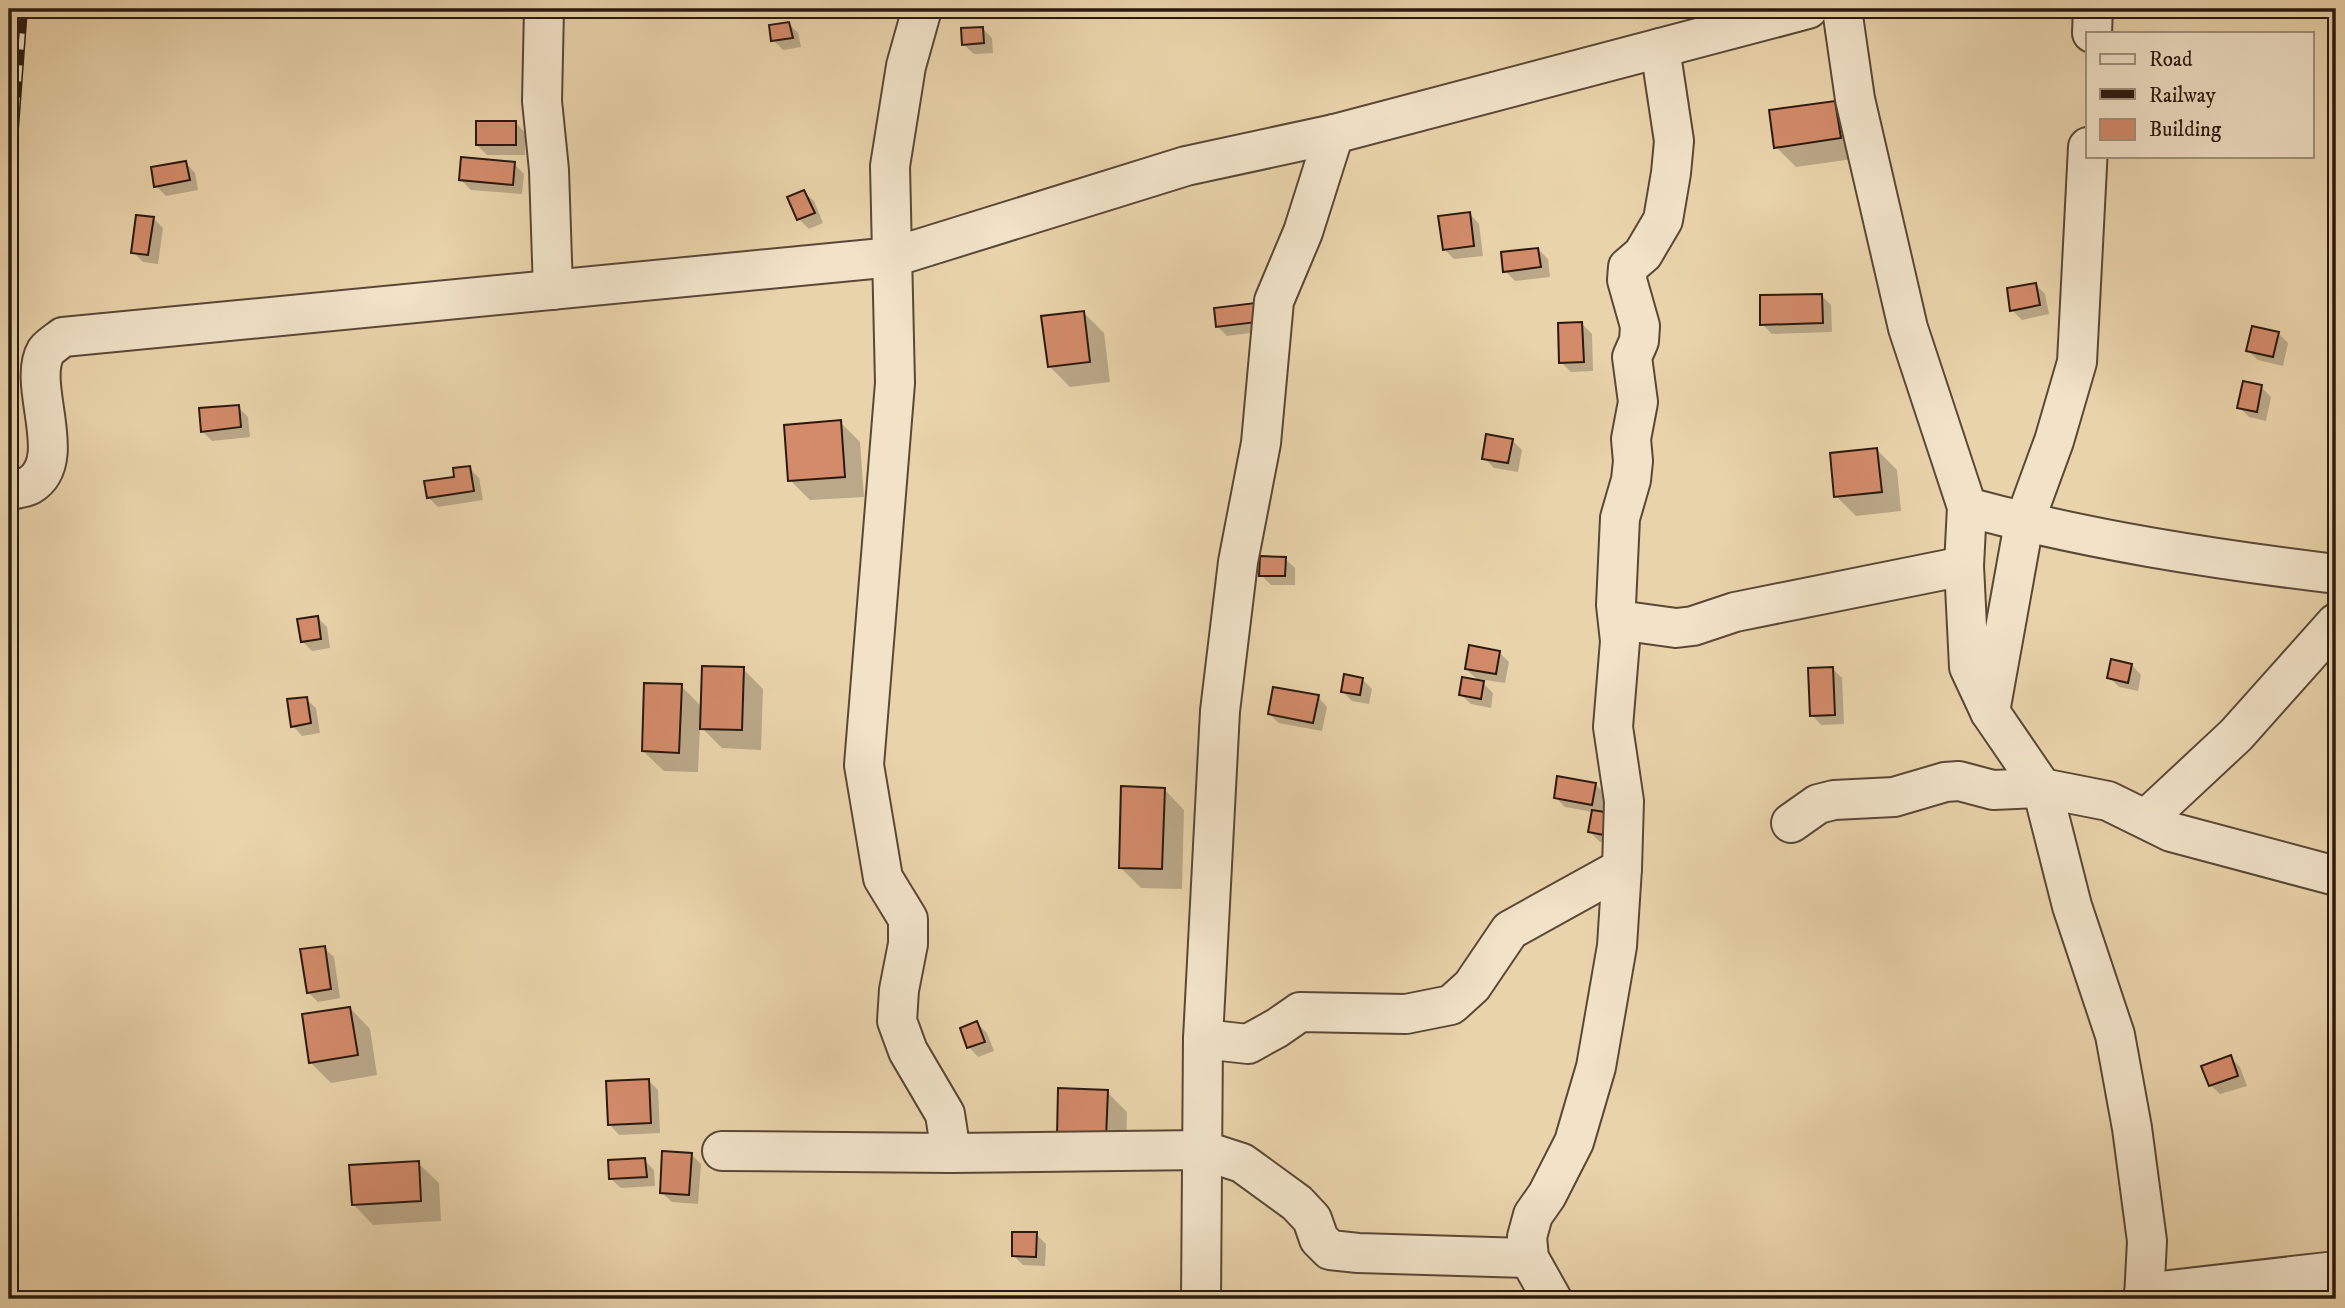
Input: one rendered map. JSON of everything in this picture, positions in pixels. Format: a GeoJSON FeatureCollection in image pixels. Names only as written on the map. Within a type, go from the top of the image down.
{"type":"FeatureCollection","features":[{"type":"Feature","properties":{"kind":"street"},"geometry":{"type":"LineString","coordinates":[[544,9],[542,101],[549,170],[554,290]]}},
{"type":"Feature","properties":{"kind":"street"},"geometry":{"type":"LineString","coordinates":[[922,9],[906,66],[890,166],[895,383],[864,765],[883,878],[908,919],[908,944],[899,990],[897,1021],[908,1051],[945,1114],[951,1153]]}},
{"type":"Feature","properties":{"kind":"street"},"geometry":{"type":"LineString","coordinates":[[9,490],[30,485],[44,469],[48,446],[41,367],[47,350],[63,337],[407,306],[893,257],[1186,166],[1334,134],[1808,9]]}},
{"type":"Feature","properties":{"kind":"street"},"geometry":{"type":"LineString","coordinates":[[1842,9],[1855,99],[1905,315],[1967,507],[1964,566],[1969,667],[1990,712],[2042,788],[2072,906],[2115,1034],[2133,1128],[2147,1241],[2144,1296],[2336,1271]]}},
{"type":"Feature","properties":{"kind":"street"},"geometry":{"type":"LineString","coordinates":[[2092,32],[2093,9]]}},
{"type":"Feature","properties":{"kind":"street"},"geometry":{"type":"LineString","coordinates":[[1552,1299],[1529,1258],[1527,1237],[1533,1215],[1547,1195],[1574,1142],[1596,1067],[1617,946],[1624,801],[1614,727],[1620,641],[1616,605],[1620,518],[1631,480],[1631,439],[1638,402],[1632,357],[1639,341],[1640,326],[1627,281],[1628,267],[1643,254],[1663,220],[1671,173],[1674,141],[1660,48]]}},
{"type":"Feature","properties":{"kind":"street"},"geometry":{"type":"LineString","coordinates":[[1201,1299],[1203,1039],[1220,711],[1238,562],[1261,443],[1274,301],[1303,232],[1334,134]]}},
{"type":"Feature","properties":{"kind":"street"},"geometry":{"type":"LineString","coordinates":[[1990,712],[2024,523],[2054,441],[2077,362],[2087,158]]}},
{"type":"Feature","properties":{"kind":"street"},"geometry":{"type":"LineString","coordinates":[[1967,507],[2024,523],[2119,543],[2257,565],[2336,574]]}},
{"type":"Feature","properties":{"kind":"street"},"geometry":{"type":"LineString","coordinates":[[1618,620],[1675,628],[1693,626],[1735,612],[1964,566]]}},
{"type":"Feature","properties":{"kind":"street"},"geometry":{"type":"LineString","coordinates":[[2146,819],[2236,735],[2336,623]]}},
{"type":"Feature","properties":{"kind":"street"},"geometry":{"type":"LineString","coordinates":[[1791,823],[1818,804],[1834,800],[1894,797],[1945,782],[1959,781],[1993,790],[2042,788],[2108,801],[2171,832],[2336,876]]}},
{"type":"Feature","properties":{"kind":"street"},"geometry":{"type":"LineString","coordinates":[[1203,1039],[1248,1044],[1300,1012],[1406,1014],[1451,1005],[1472,986],[1510,930],[1622,868]]}},
{"type":"Feature","properties":{"kind":"street"},"geometry":{"type":"LineString","coordinates":[[722,1151],[951,1153],[1202,1150],[1242,1163],[1297,1203],[1312,1219],[1318,1240],[1329,1250],[1359,1254],[1529,1258]]}},
{"type":"Feature","properties":{"kind":"building"},"geometry":{"type":"Polygon","coordinates":[[[789,22],[793,38],[771,41],[769,25],[789,22]]]}},
{"type":"Feature","properties":{"kind":"building"},"geometry":{"type":"Polygon","coordinates":[[[983,27],[984,43],[962,45],[961,28],[983,27]]]}},
{"type":"Feature","properties":{"kind":"building"},"geometry":{"type":"Polygon","coordinates":[[[1835,101],[1841,138],[1774,148],[1769,110],[1835,101]]]}},
{"type":"Feature","properties":{"kind":"building"},"geometry":{"type":"Polygon","coordinates":[[[476,121],[516,121],[516,145],[476,145],[476,121]]]}},
{"type":"Feature","properties":{"kind":"building"},"geometry":{"type":"Polygon","coordinates":[[[461,157],[515,162],[513,185],[459,180],[461,157]]]}},
{"type":"Feature","properties":{"kind":"building"},"geometry":{"type":"Polygon","coordinates":[[[186,161],[190,180],[154,187],[151,167],[186,161]]]}},
{"type":"Feature","properties":{"kind":"building"},"geometry":{"type":"Polygon","coordinates":[[[804,190],[815,213],[797,220],[787,197],[804,190]]]}},
{"type":"Feature","properties":{"kind":"building"},"geometry":{"type":"Polygon","coordinates":[[[1470,212],[1474,246],[1443,250],[1438,216],[1470,212]]]}},
{"type":"Feature","properties":{"kind":"building"},"geometry":{"type":"Polygon","coordinates":[[[136,215],[154,217],[148,255],[131,253],[136,215]]]}},
{"type":"Feature","properties":{"kind":"building"},"geometry":{"type":"Polygon","coordinates":[[[1538,248],[1541,267],[1503,272],[1501,252],[1538,248]]]}},
{"type":"Feature","properties":{"kind":"building"},"geometry":{"type":"Polygon","coordinates":[[[2036,283],[2040,305],[2010,311],[2007,288],[2036,283]]]}},
{"type":"Feature","properties":{"kind":"building"},"geometry":{"type":"Polygon","coordinates":[[[1822,294],[1823,323],[1760,325],[1760,295],[1822,294]]]}},
{"type":"Feature","properties":{"kind":"building"},"geometry":{"type":"Polygon","coordinates":[[[1255,303],[1257,322],[1216,327],[1214,308],[1255,303]]]}},
{"type":"Feature","properties":{"kind":"building"},"geometry":{"type":"Polygon","coordinates":[[[1084,311],[1090,362],[1048,367],[1041,316],[1084,311]]]}},
{"type":"Feature","properties":{"kind":"building"},"geometry":{"type":"Polygon","coordinates":[[[1582,322],[1584,362],[1559,363],[1558,323],[1582,322]]]}},
{"type":"Feature","properties":{"kind":"building"},"geometry":{"type":"Polygon","coordinates":[[[2252,326],[2279,332],[2273,357],[2246,351],[2252,326]]]}},
{"type":"Feature","properties":{"kind":"building"},"geometry":{"type":"Polygon","coordinates":[[[2243,381],[2262,385],[2257,412],[2237,408],[2243,381]]]}},
{"type":"Feature","properties":{"kind":"building"},"geometry":{"type":"Polygon","coordinates":[[[239,405],[241,427],[201,432],[199,408],[239,405]]]}},
{"type":"Feature","properties":{"kind":"building"},"geometry":{"type":"Polygon","coordinates":[[[841,420],[845,477],[788,481],[784,425],[841,420]]]}},
{"type":"Feature","properties":{"kind":"building"},"geometry":{"type":"Polygon","coordinates":[[[1486,434],[1513,439],[1508,463],[1482,459],[1486,434]]]}},
{"type":"Feature","properties":{"kind":"building"},"geometry":{"type":"Polygon","coordinates":[[[1877,448],[1882,492],[1834,497],[1830,453],[1877,448]]]}},
{"type":"Feature","properties":{"kind":"building"},"geometry":{"type":"Polygon","coordinates":[[[470,466],[474,491],[427,498],[424,481],[454,477],[453,468],[470,466]]]}},
{"type":"Feature","properties":{"kind":"building"},"geometry":{"type":"Polygon","coordinates":[[[1260,556],[1286,557],[1285,576],[1259,576],[1260,556]]]}},
{"type":"Feature","properties":{"kind":"building"},"geometry":{"type":"Polygon","coordinates":[[[318,616],[321,639],[301,642],[297,619],[318,616]]]}},
{"type":"Feature","properties":{"kind":"building"},"geometry":{"type":"Polygon","coordinates":[[[1469,645],[1500,651],[1496,674],[1465,669],[1469,645]]]}},
{"type":"Feature","properties":{"kind":"building"},"geometry":{"type":"Polygon","coordinates":[[[2111,659],[2132,664],[2128,683],[2107,678],[2111,659]]]}},
{"type":"Feature","properties":{"kind":"building"},"geometry":{"type":"Polygon","coordinates":[[[702,666],[744,667],[742,730],[700,729],[702,666]]]}},
{"type":"Feature","properties":{"kind":"building"},"geometry":{"type":"Polygon","coordinates":[[[1833,667],[1835,715],[1810,716],[1808,668],[1833,667]]]}},
{"type":"Feature","properties":{"kind":"building"},"geometry":{"type":"Polygon","coordinates":[[[1344,674],[1363,678],[1360,695],[1341,692],[1344,674]]]}},
{"type":"Feature","properties":{"kind":"building"},"geometry":{"type":"Polygon","coordinates":[[[1462,677],[1484,681],[1481,699],[1459,695],[1462,677]]]}},
{"type":"Feature","properties":{"kind":"building"},"geometry":{"type":"Polygon","coordinates":[[[644,683],[682,684],[679,753],[642,751],[644,683]]]}},
{"type":"Feature","properties":{"kind":"building"},"geometry":{"type":"Polygon","coordinates":[[[1273,687],[1319,695],[1313,723],[1268,714],[1273,687]]]}},
{"type":"Feature","properties":{"kind":"building"},"geometry":{"type":"Polygon","coordinates":[[[307,697],[311,723],[291,727],[287,699],[307,697]]]}},
{"type":"Feature","properties":{"kind":"building"},"geometry":{"type":"Polygon","coordinates":[[[1557,776],[1596,783],[1592,805],[1554,798],[1557,776]]]}},
{"type":"Feature","properties":{"kind":"building"},"geometry":{"type":"Polygon","coordinates":[[[1121,786],[1165,788],[1162,869],[1119,868],[1121,786]]]}},
{"type":"Feature","properties":{"kind":"building"},"geometry":{"type":"Polygon","coordinates":[[[1592,810],[1612,813],[1609,836],[1588,832],[1592,810]]]}},
{"type":"Feature","properties":{"kind":"building"},"geometry":{"type":"Polygon","coordinates":[[[325,946],[331,989],[307,993],[300,949],[325,946]]]}},
{"type":"Feature","properties":{"kind":"building"},"geometry":{"type":"Polygon","coordinates":[[[350,1007],[358,1055],[309,1063],[302,1014],[350,1007]]]}},
{"type":"Feature","properties":{"kind":"building"},"geometry":{"type":"Polygon","coordinates":[[[977,1021],[985,1042],[967,1048],[960,1028],[977,1021]]]}},
{"type":"Feature","properties":{"kind":"building"},"geometry":{"type":"Polygon","coordinates":[[[2231,1055],[2238,1076],[2209,1086],[2201,1066],[2231,1055]]]}},
{"type":"Feature","properties":{"kind":"building"},"geometry":{"type":"Polygon","coordinates":[[[649,1079],[651,1123],[608,1125],[606,1081],[649,1079]]]}},
{"type":"Feature","properties":{"kind":"building"},"geometry":{"type":"Polygon","coordinates":[[[1058,1088],[1108,1090],[1106,1138],[1057,1137],[1058,1088]]]}},
{"type":"Feature","properties":{"kind":"building"},"geometry":{"type":"Polygon","coordinates":[[[662,1151],[692,1153],[689,1195],[660,1193],[662,1151]]]}},
{"type":"Feature","properties":{"kind":"building"},"geometry":{"type":"Polygon","coordinates":[[[645,1158],[647,1177],[609,1179],[608,1160],[645,1158]]]}},
{"type":"Feature","properties":{"kind":"building"},"geometry":{"type":"Polygon","coordinates":[[[419,1161],[421,1201],[352,1205],[349,1165],[419,1161]]]}},
{"type":"Feature","properties":{"kind":"building"},"geometry":{"type":"Polygon","coordinates":[[[1012,1232],[1037,1232],[1036,1257],[1012,1256],[1012,1232]]]}},
{"type":"Feature","properties":{"kind":"railway"},"geometry":{"type":"LineString","coordinates":[[9,209],[24,9]]}}]}
